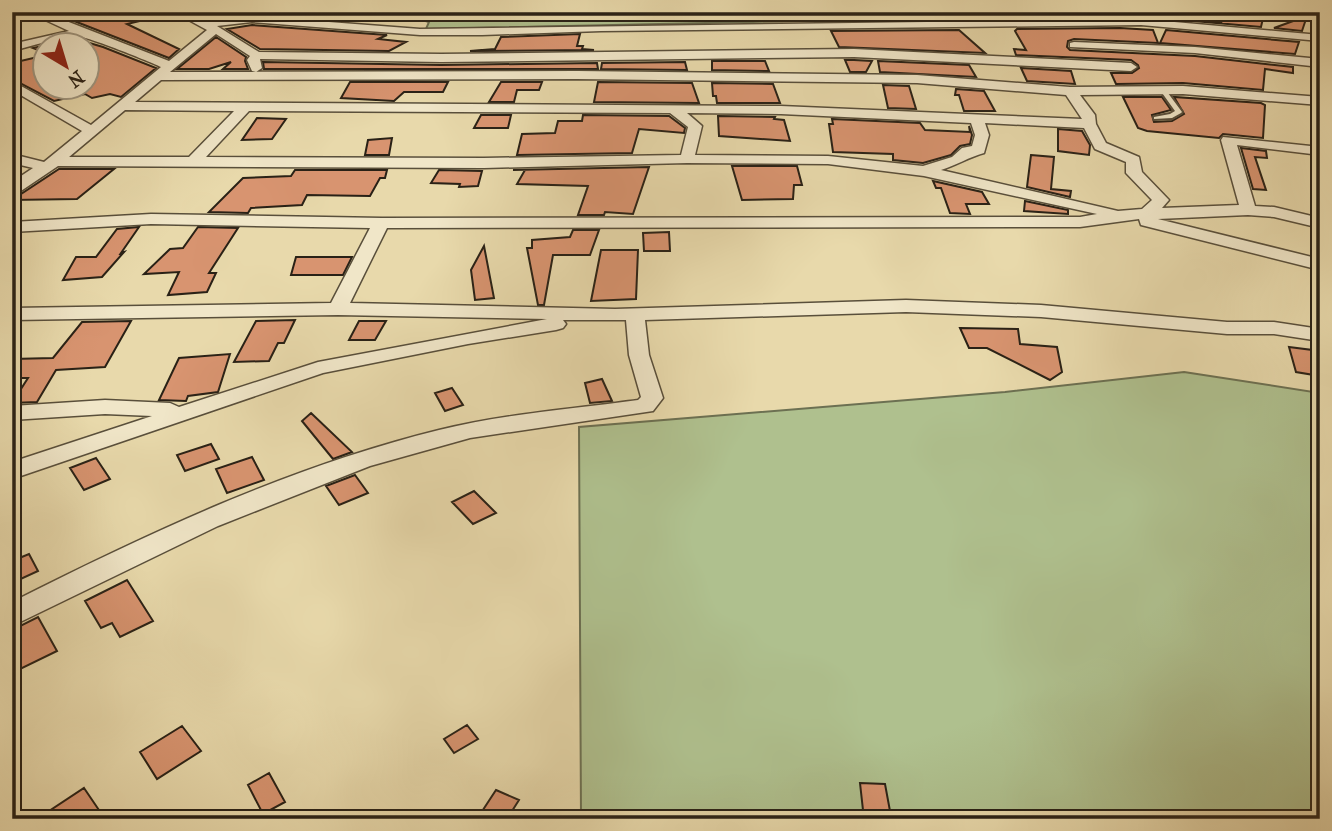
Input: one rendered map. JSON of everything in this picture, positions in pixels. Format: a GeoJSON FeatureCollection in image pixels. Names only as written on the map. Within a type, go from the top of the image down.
{"type":"FeatureCollection","features":[{"type":"Feature","properties":{"kind":"street"},"geometry":{"type":"LineString","coordinates":[[33,12],[152,57],[163,71],[279,77],[587,75],[917,79],[1070,91],[1163,90],[1320,101]]}},
{"type":"Feature","properties":{"kind":"street"},"geometry":{"type":"LineString","coordinates":[[179,12],[236,40],[256,55],[441,58],[855,53],[1044,58],[1130,67]]}},
{"type":"Feature","properties":{"kind":"street"},"geometry":{"type":"LineString","coordinates":[[1102,12],[1116,23]]}},
{"type":"Feature","properties":{"kind":"street"},"geometry":{"type":"LineString","coordinates":[[12,192],[123,106],[211,27],[242,16],[463,32],[874,24],[1116,23],[1200,25],[1320,38]]}},
{"type":"Feature","properties":{"kind":"street"},"geometry":{"type":"LineString","coordinates":[[12,48],[81,31]]}},
{"type":"Feature","properties":{"kind":"street"},"geometry":{"type":"LineString","coordinates":[[1074,45],[1195,50],[1320,64]]}},
{"type":"Feature","properties":{"kind":"street"},"geometry":{"type":"LineString","coordinates":[[256,55],[253,60],[256,68],[279,77]]}},
{"type":"Feature","properties":{"kind":"street"},"geometry":{"type":"LineString","coordinates":[[363,107],[380,100],[402,77]]}},
{"type":"Feature","properties":{"kind":"street"},"geometry":{"type":"LineString","coordinates":[[12,85],[90,130]]}},
{"type":"Feature","properties":{"kind":"street"},"geometry":{"type":"LineString","coordinates":[[1070,91],[1088,115],[1089,124],[1100,146],[1134,160],[1134,173],[1161,200],[1145,216]]}},
{"type":"Feature","properties":{"kind":"street"},"geometry":{"type":"LineString","coordinates":[[123,106],[673,109],[1089,124]]}},
{"type":"Feature","properties":{"kind":"street"},"geometry":{"type":"LineString","coordinates":[[194,161],[244,108]]}},
{"type":"Feature","properties":{"kind":"street"},"geometry":{"type":"LineString","coordinates":[[673,109],[695,126],[687,159]]}},
{"type":"Feature","properties":{"kind":"street"},"geometry":{"type":"LineString","coordinates":[[924,171],[957,160],[967,150],[979,150],[982,135],[976,118]]}},
{"type":"Feature","properties":{"kind":"street"},"geometry":{"type":"LineString","coordinates":[[1248,210],[1227,140],[1320,151]]}},
{"type":"Feature","properties":{"kind":"street"},"geometry":{"type":"LineString","coordinates":[[12,158],[49,163],[828,160],[924,171],[1123,215],[1320,265]]}},
{"type":"Feature","properties":{"kind":"street"},"geometry":{"type":"LineString","coordinates":[[12,227],[53,222],[127,219],[381,223],[587,220],[1080,222],[1123,215],[1248,210],[1274,212],[1320,223]]}},
{"type":"Feature","properties":{"kind":"street"},"geometry":{"type":"LineString","coordinates":[[338,309],[381,223]]}},
{"type":"Feature","properties":{"kind":"street"},"geometry":{"type":"LineString","coordinates":[[12,314],[338,309],[625,315],[906,306],[1041,311],[1227,328],[1274,328],[1320,335]]}},
{"type":"Feature","properties":{"kind":"street"},"geometry":{"type":"LineString","coordinates":[[12,471],[318,368],[468,338],[625,315]]}},
{"type":"Feature","properties":{"kind":"street"},"geometry":{"type":"LineString","coordinates":[[12,615],[198,523],[413,444],[484,430],[645,406],[652,398],[625,315]]}},
{"type":"Feature","properties":{"kind":"street"},"geometry":{"type":"LineString","coordinates":[[12,413],[105,407],[143,411],[188,410]]}},
{"type":"Feature","properties":{"kind":"lane"},"geometry":{"type":"LineString","coordinates":[[1156,117],[1172,116],[1179,112],[1163,90]]}},
{"type":"Feature","properties":{"kind":"green space"},"geometry":{"type":"Polygon","coordinates":[[[394,12],[818,12],[801,21],[426,29],[429,22],[394,12]]]}},
{"type":"Feature","properties":{"kind":"green space"},"geometry":{"type":"Polygon","coordinates":[[[1184,372],[1320,393],[1320,819],[581,819],[579,427],[1005,392],[1184,372]]]}},
{"type":"Feature","properties":{"kind":"building"},"geometry":{"type":"Polygon","coordinates":[[[51,12],[143,12],[144,20],[127,24],[179,49],[169,58],[51,12]]]}},
{"type":"Feature","properties":{"kind":"building"},"geometry":{"type":"Polygon","coordinates":[[[210,12],[312,12],[328,19],[252,13],[218,17],[210,12]]]}},
{"type":"Feature","properties":{"kind":"building"},"geometry":{"type":"Polygon","coordinates":[[[1238,12],[1264,14],[1261,27],[1172,19],[1173,16],[1221,22],[1220,20],[1237,21],[1238,12]]]}},
{"type":"Feature","properties":{"kind":"building"},"geometry":{"type":"Polygon","coordinates":[[[1307,16],[1302,31],[1274,28],[1307,16]]]}},
{"type":"Feature","properties":{"kind":"building"},"geometry":{"type":"Polygon","coordinates":[[[252,25],[387,35],[378,39],[406,42],[389,51],[260,49],[227,29],[252,25]]]}},
{"type":"Feature","properties":{"kind":"building"},"geometry":{"type":"Polygon","coordinates":[[[1017,29],[1153,30],[1158,43],[1074,39],[1068,41],[1067,47],[1070,50],[1195,56],[1293,67],[1293,73],[1265,69],[1263,90],[1183,83],[1116,84],[1111,73],[1132,73],[1139,68],[1138,65],[1131,60],[1016,55],[1014,49],[1026,50],[1015,31],[1017,29]]]}},
{"type":"Feature","properties":{"kind":"building"},"geometry":{"type":"Polygon","coordinates":[[[959,30],[985,53],[839,47],[831,31],[959,30]]]}},
{"type":"Feature","properties":{"kind":"building"},"geometry":{"type":"Polygon","coordinates":[[[1166,30],[1299,42],[1295,54],[1160,43],[1166,30]]]}},
{"type":"Feature","properties":{"kind":"building"},"geometry":{"type":"Polygon","coordinates":[[[580,34],[577,46],[594,50],[470,51],[495,49],[501,37],[580,34]]]}},
{"type":"Feature","properties":{"kind":"building"},"geometry":{"type":"Polygon","coordinates":[[[216,37],[246,57],[248,69],[223,69],[231,62],[209,69],[177,69],[216,37]]]}},
{"type":"Feature","properties":{"kind":"building"},"geometry":{"type":"Polygon","coordinates":[[[102,47],[156,68],[121,97],[110,94],[102,96],[102,47]]]}},
{"type":"Feature","properties":{"kind":"building"},"geometry":{"type":"Polygon","coordinates":[[[32,58],[32,89],[12,79],[12,63],[32,58]]]}},
{"type":"Feature","properties":{"kind":"building"},"geometry":{"type":"Polygon","coordinates":[[[845,60],[872,61],[866,72],[850,72],[845,60]]]}},
{"type":"Feature","properties":{"kind":"building"},"geometry":{"type":"Polygon","coordinates":[[[712,61],[765,61],[769,71],[712,70],[712,61]]]}},
{"type":"Feature","properties":{"kind":"building"},"geometry":{"type":"Polygon","coordinates":[[[878,61],[969,65],[976,77],[880,72],[878,61]]]}},
{"type":"Feature","properties":{"kind":"building"},"geometry":{"type":"Polygon","coordinates":[[[263,62],[441,65],[597,63],[598,69],[264,69],[263,62]]]}},
{"type":"Feature","properties":{"kind":"building"},"geometry":{"type":"Polygon","coordinates":[[[685,62],[687,70],[601,69],[602,63],[685,62]]]}},
{"type":"Feature","properties":{"kind":"building"},"geometry":{"type":"Polygon","coordinates":[[[1021,68],[1071,71],[1075,84],[1027,81],[1021,68]]]}},
{"type":"Feature","properties":{"kind":"building"},"geometry":{"type":"Polygon","coordinates":[[[350,82],[448,82],[443,92],[404,92],[394,101],[341,98],[350,82]]]}},
{"type":"Feature","properties":{"kind":"building"},"geometry":{"type":"Polygon","coordinates":[[[501,82],[542,82],[539,90],[517,90],[514,102],[489,102],[501,82]]]}},
{"type":"Feature","properties":{"kind":"building"},"geometry":{"type":"Polygon","coordinates":[[[598,82],[692,83],[699,103],[594,102],[598,82]]]}},
{"type":"Feature","properties":{"kind":"building"},"geometry":{"type":"Polygon","coordinates":[[[712,83],[773,84],[780,103],[717,103],[716,96],[713,96],[712,83]]]}},
{"type":"Feature","properties":{"kind":"building"},"geometry":{"type":"Polygon","coordinates":[[[883,85],[909,86],[916,109],[888,108],[883,85]]]}},
{"type":"Feature","properties":{"kind":"building"},"geometry":{"type":"Polygon","coordinates":[[[956,89],[984,91],[995,111],[964,111],[959,95],[955,95],[956,89]]]}},
{"type":"Feature","properties":{"kind":"building"},"geometry":{"type":"Polygon","coordinates":[[[1123,97],[1162,97],[1171,110],[1152,115],[1154,122],[1172,121],[1184,114],[1174,97],[1261,103],[1265,105],[1263,138],[1223,134],[1219,138],[1147,131],[1138,128],[1123,97]]]}},
{"type":"Feature","properties":{"kind":"building"},"geometry":{"type":"Polygon","coordinates":[[[481,115],[511,115],[508,128],[474,128],[481,115]]]}},
{"type":"Feature","properties":{"kind":"building"},"geometry":{"type":"Polygon","coordinates":[[[583,115],[669,116],[685,128],[684,133],[639,129],[632,153],[517,155],[522,134],[555,133],[558,121],[582,121],[583,115]]]}},
{"type":"Feature","properties":{"kind":"building"},"geometry":{"type":"Polygon","coordinates":[[[718,116],[775,117],[774,119],[784,120],[790,141],[719,136],[718,116]]]}},
{"type":"Feature","properties":{"kind":"building"},"geometry":{"type":"Polygon","coordinates":[[[257,118],[286,119],[272,139],[242,140],[257,118]]]}},
{"type":"Feature","properties":{"kind":"building"},"geometry":{"type":"Polygon","coordinates":[[[832,119],[920,123],[925,130],[970,132],[969,126],[972,135],[970,144],[960,146],[951,155],[923,163],[893,160],[893,154],[833,152],[829,124],[833,124],[832,119]]]}},
{"type":"Feature","properties":{"kind":"building"},"geometry":{"type":"Polygon","coordinates":[[[1058,129],[1082,131],[1090,145],[1089,155],[1058,151],[1058,129]]]}},
{"type":"Feature","properties":{"kind":"building"},"geometry":{"type":"Polygon","coordinates":[[[392,138],[389,155],[365,155],[368,140],[392,138]]]}},
{"type":"Feature","properties":{"kind":"building"},"geometry":{"type":"Polygon","coordinates":[[[1241,148],[1266,151],[1267,158],[1255,157],[1266,190],[1253,189],[1241,148]]]}},
{"type":"Feature","properties":{"kind":"building"},"geometry":{"type":"Polygon","coordinates":[[[1031,155],[1054,157],[1051,189],[1071,191],[1070,197],[1027,187],[1031,155]]]}},
{"type":"Feature","properties":{"kind":"building"},"geometry":{"type":"Polygon","coordinates":[[[732,166],[797,166],[802,185],[794,185],[793,199],[742,200],[732,166]]]}},
{"type":"Feature","properties":{"kind":"building"},"geometry":{"type":"Polygon","coordinates":[[[649,167],[633,214],[605,212],[604,215],[578,215],[588,186],[517,184],[525,170],[513,170],[649,167]]]}},
{"type":"Feature","properties":{"kind":"building"},"geometry":{"type":"Polygon","coordinates":[[[59,169],[114,169],[77,199],[12,200],[59,169]]]}},
{"type":"Feature","properties":{"kind":"building"},"geometry":{"type":"Polygon","coordinates":[[[295,170],[387,170],[385,178],[380,178],[370,196],[307,195],[302,205],[251,208],[248,213],[209,212],[243,178],[291,176],[295,170]]]}},
{"type":"Feature","properties":{"kind":"building"},"geometry":{"type":"Polygon","coordinates":[[[439,170],[482,171],[478,186],[459,187],[460,184],[431,183],[439,170]]]}},
{"type":"Feature","properties":{"kind":"building"},"geometry":{"type":"Polygon","coordinates":[[[933,181],[982,192],[989,204],[966,204],[970,214],[950,213],[941,188],[936,188],[933,181]]]}},
{"type":"Feature","properties":{"kind":"building"},"geometry":{"type":"Polygon","coordinates":[[[1025,201],[1068,210],[1068,214],[1024,211],[1025,201]]]}},
{"type":"Feature","properties":{"kind":"building"},"geometry":{"type":"Polygon","coordinates":[[[139,227],[121,253],[124,252],[102,277],[63,280],[76,257],[96,257],[117,229],[139,227]]]}},
{"type":"Feature","properties":{"kind":"building"},"geometry":{"type":"Polygon","coordinates":[[[198,227],[238,228],[209,273],[216,273],[207,292],[168,295],[179,272],[144,274],[170,249],[183,248],[198,227]]]}},
{"type":"Feature","properties":{"kind":"building"},"geometry":{"type":"Polygon","coordinates":[[[573,230],[599,230],[590,255],[553,255],[544,305],[538,305],[527,248],[532,248],[532,240],[570,237],[573,230]]]}},
{"type":"Feature","properties":{"kind":"building"},"geometry":{"type":"Polygon","coordinates":[[[669,232],[670,251],[644,251],[643,233],[669,232]]]}},
{"type":"Feature","properties":{"kind":"building"},"geometry":{"type":"Polygon","coordinates":[[[484,246],[494,298],[475,300],[471,270],[484,246]]]}},
{"type":"Feature","properties":{"kind":"building"},"geometry":{"type":"Polygon","coordinates":[[[601,250],[638,250],[636,299],[591,301],[601,250]]]}},
{"type":"Feature","properties":{"kind":"building"},"geometry":{"type":"Polygon","coordinates":[[[296,257],[352,257],[343,275],[291,275],[296,257]]]}},
{"type":"Feature","properties":{"kind":"building"},"geometry":{"type":"Polygon","coordinates":[[[295,320],[284,343],[278,343],[269,361],[234,362],[256,321],[295,320]]]}},
{"type":"Feature","properties":{"kind":"building"},"geometry":{"type":"Polygon","coordinates":[[[131,321],[105,367],[56,370],[37,402],[12,403],[28,378],[12,378],[12,359],[53,358],[82,322],[131,321]]]}},
{"type":"Feature","properties":{"kind":"building"},"geometry":{"type":"Polygon","coordinates":[[[359,321],[386,321],[375,340],[349,340],[359,321]]]}},
{"type":"Feature","properties":{"kind":"building"},"geometry":{"type":"Polygon","coordinates":[[[960,328],[1018,329],[1020,344],[1057,347],[1062,372],[1050,380],[987,348],[969,348],[960,328]]]}},
{"type":"Feature","properties":{"kind":"building"},"geometry":{"type":"Polygon","coordinates":[[[1289,347],[1320,351],[1320,376],[1296,372],[1289,347]]]}},
{"type":"Feature","properties":{"kind":"building"},"geometry":{"type":"Polygon","coordinates":[[[230,354],[218,392],[188,396],[186,401],[159,400],[179,358],[230,354]]]}},
{"type":"Feature","properties":{"kind":"building"},"geometry":{"type":"Polygon","coordinates":[[[602,379],[612,401],[590,403],[585,383],[602,379]]]}},
{"type":"Feature","properties":{"kind":"building"},"geometry":{"type":"Polygon","coordinates":[[[452,388],[463,405],[445,411],[435,393],[452,388]]]}},
{"type":"Feature","properties":{"kind":"building"},"geometry":{"type":"Polygon","coordinates":[[[311,413],[352,452],[333,459],[302,421],[311,413]]]}},
{"type":"Feature","properties":{"kind":"building"},"geometry":{"type":"Polygon","coordinates":[[[211,444],[219,459],[185,471],[177,455],[211,444]]]}},
{"type":"Feature","properties":{"kind":"building"},"geometry":{"type":"Polygon","coordinates":[[[252,457],[264,480],[227,493],[216,469],[252,457]]]}},
{"type":"Feature","properties":{"kind":"building"},"geometry":{"type":"Polygon","coordinates":[[[96,458],[110,479],[84,490],[70,468],[96,458]]]}},
{"type":"Feature","properties":{"kind":"building"},"geometry":{"type":"Polygon","coordinates":[[[355,475],[368,493],[339,505],[326,486],[355,475]]]}},
{"type":"Feature","properties":{"kind":"building"},"geometry":{"type":"Polygon","coordinates":[[[474,491],[496,513],[473,524],[452,502],[474,491]]]}},
{"type":"Feature","properties":{"kind":"building"},"geometry":{"type":"Polygon","coordinates":[[[29,554],[38,571],[12,583],[12,561],[29,554]]]}},
{"type":"Feature","properties":{"kind":"building"},"geometry":{"type":"Polygon","coordinates":[[[127,580],[153,621],[120,637],[112,623],[101,628],[85,601],[127,580]]]}},
{"type":"Feature","properties":{"kind":"building"},"geometry":{"type":"Polygon","coordinates":[[[38,617],[57,651],[12,673],[12,630],[38,617]]]}},
{"type":"Feature","properties":{"kind":"building"},"geometry":{"type":"Polygon","coordinates":[[[467,725],[478,739],[454,753],[444,739],[467,725]]]}},
{"type":"Feature","properties":{"kind":"building"},"geometry":{"type":"Polygon","coordinates":[[[182,726],[201,751],[157,779],[140,752],[182,726]]]}},
{"type":"Feature","properties":{"kind":"building"},"geometry":{"type":"Polygon","coordinates":[[[269,773],[285,802],[263,814],[248,785],[269,773]]]}},
{"type":"Feature","properties":{"kind":"building"},"geometry":{"type":"Polygon","coordinates":[[[860,783],[885,784],[890,811],[863,810],[860,783]]]}},
{"type":"Feature","properties":{"kind":"building"},"geometry":{"type":"Polygon","coordinates":[[[84,788],[105,819],[37,819],[84,788]]]}},
{"type":"Feature","properties":{"kind":"building"},"geometry":{"type":"Polygon","coordinates":[[[496,790],[519,800],[507,819],[477,819],[496,790]]]}}]}
